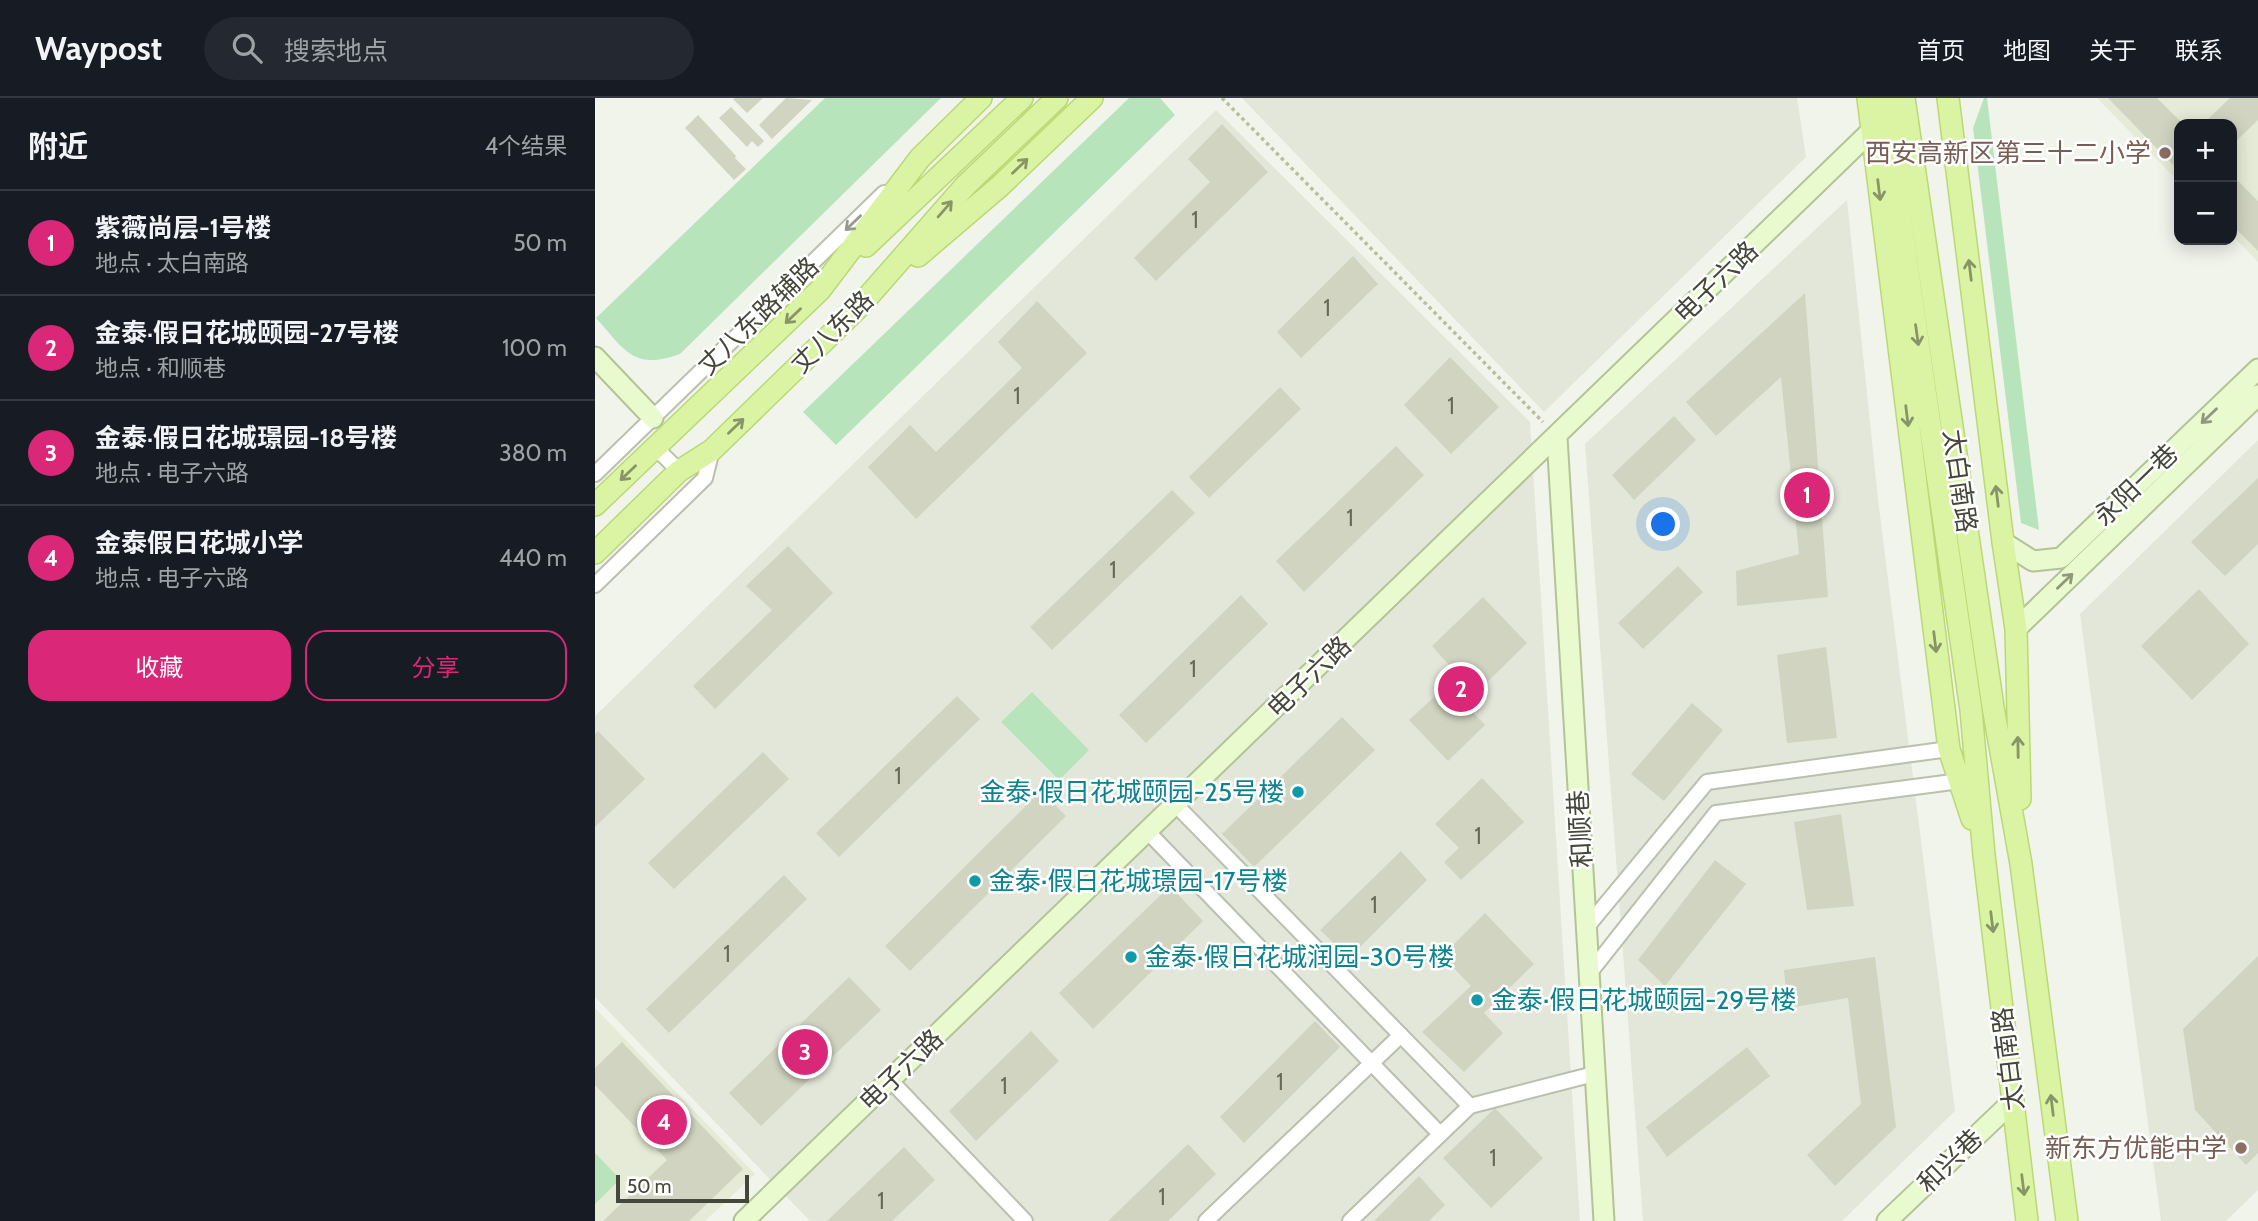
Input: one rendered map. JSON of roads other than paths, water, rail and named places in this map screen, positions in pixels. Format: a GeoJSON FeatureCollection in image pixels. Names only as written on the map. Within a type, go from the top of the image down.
{"type":"FeatureCollection","features":[{"type":"Feature","properties":{"kind":"main road","name":"丈八东路"},"geometry":{"type":"LineString","coordinates":[[820,290],[920,158],[981,98]]}},
{"type":"Feature","properties":{"kind":"main road","name":"丈八东路"},"geometry":{"type":"LineString","coordinates":[[595,505],[1022,98]]}},
{"type":"Feature","properties":{"kind":"main road","name":"丈八东路"},"geometry":{"type":"LineString","coordinates":[[595,553],[679,471],[712,450],[858,308],[966,186],[1057,98]]}},
{"type":"Feature","properties":{"kind":"main road"},"geometry":{"type":"LineString","coordinates":[[858,308],[1000,186],[1092,98]]}},
{"type":"Feature","properties":{"kind":"main road","name":"太白南路"},"geometry":{"type":"LineString","coordinates":[[1867,98],[1949,749],[1984,855]]}},
{"type":"Feature","properties":{"kind":"main road","name":"太白南路"},"geometry":{"type":"LineString","coordinates":[[1883,98],[1971,710],[1984,855],[2027,1221]]}},
{"type":"Feature","properties":{"kind":"main road","name":"太白南路"},"geometry":{"type":"LineString","coordinates":[[1904,98],[1993,707],[2021,864],[2067,1221]]}},
{"type":"Feature","properties":{"kind":"main road","name":"太白南路"},"geometry":{"type":"LineString","coordinates":[[1948,98],[2016,629],[2021,864]]}},
{"type":"Feature","properties":{"kind":"street","name":"电子六路"},"geometry":{"type":"LineString","coordinates":[[744,1221],[1872,130]]}},
{"type":"Feature","properties":{"kind":"street","name":"丈八东路辅路"},"geometry":{"type":"LineString","coordinates":[[595,474],[920,158]]}},
{"type":"Feature","properties":{"kind":"street"},"geometry":{"type":"LineString","coordinates":[[595,357],[653,418]]}},
{"type":"Feature","properties":{"kind":"street","name":"永阳一巷"},"geometry":{"type":"LineString","coordinates":[[2003,542],[2033,561],[2061,558],[2258,369]]}},
{"type":"Feature","properties":{"kind":"street","name":"永阳一巷"},"geometry":{"type":"LineString","coordinates":[[2016,629],[2258,395]]}},
{"type":"Feature","properties":{"kind":"street","name":"和顺巷"},"geometry":{"type":"LineString","coordinates":[[1557,437],[1604,1221]]}},
{"type":"Feature","properties":{"kind":"street"},"geometry":{"type":"LineString","coordinates":[[655,447],[679,471]]}},
{"type":"Feature","properties":{"kind":"street"},"geometry":{"type":"LineString","coordinates":[[595,585],[705,478],[712,450]]}},
{"type":"Feature","properties":{"kind":"street"},"geometry":{"type":"LineString","coordinates":[[1586,928],[1707,782],[1949,749]]}},
{"type":"Feature","properties":{"kind":"street"},"geometry":{"type":"LineString","coordinates":[[1588,975],[1716,813],[1960,781]]}},
{"type":"Feature","properties":{"kind":"street"},"geometry":{"type":"LineString","coordinates":[[1176,805],[1470,1106]]}},
{"type":"Feature","properties":{"kind":"street"},"geometry":{"type":"LineString","coordinates":[[1148,832],[1440,1134]]}},
{"type":"Feature","properties":{"kind":"street"},"geometry":{"type":"LineString","coordinates":[[1206,1221],[1401,1035]]}},
{"type":"Feature","properties":{"kind":"street"},"geometry":{"type":"LineString","coordinates":[[1350,1221],[1470,1106],[1594,1074]]}},
{"type":"Feature","properties":{"kind":"street"},"geometry":{"type":"LineString","coordinates":[[891,1080],[1025,1221]]}},
{"type":"Feature","properties":{"kind":"street","name":"和兴巷"},"geometry":{"type":"LineString","coordinates":[[1887,1221],[2013,1101]]}},
{"type":"Feature","properties":{"kind":"place","name":"西安高新区第三十二小学"},"geometry":{"type":"Point","coordinates":[2165,153]}},
{"type":"Feature","properties":{"kind":"place","name":"紫薇尚层-1号楼"},"geometry":{"type":"Point","coordinates":[1807,495]}},
{"type":"Feature","properties":{"kind":"place","name":"金泰·假日花城颐园-27号楼"},"geometry":{"type":"Point","coordinates":[1461,689]}},
{"type":"Feature","properties":{"kind":"place","name":"金泰·假日花城颐园-25号楼"},"geometry":{"type":"Point","coordinates":[1298,792]}},
{"type":"Feature","properties":{"kind":"place","name":"金泰·假日花城璟园-17号楼"},"geometry":{"type":"Point","coordinates":[975,881]}},
{"type":"Feature","properties":{"kind":"place","name":"金泰·假日花城润园-30号楼"},"geometry":{"type":"Point","coordinates":[1131,957]}},
{"type":"Feature","properties":{"kind":"place","name":"金泰·假日花城颐园-29号楼"},"geometry":{"type":"Point","coordinates":[1477,1000]}},
{"type":"Feature","properties":{"kind":"place","name":"金泰·假日花城璟园-18号楼"},"geometry":{"type":"Point","coordinates":[805,1052]}},
{"type":"Feature","properties":{"kind":"place","name":"金泰假日花城小学"},"geometry":{"type":"Point","coordinates":[664,1122]}},
{"type":"Feature","properties":{"kind":"place","name":"新东方优能中学"},"geometry":{"type":"Point","coordinates":[2241,1148]}}]}
